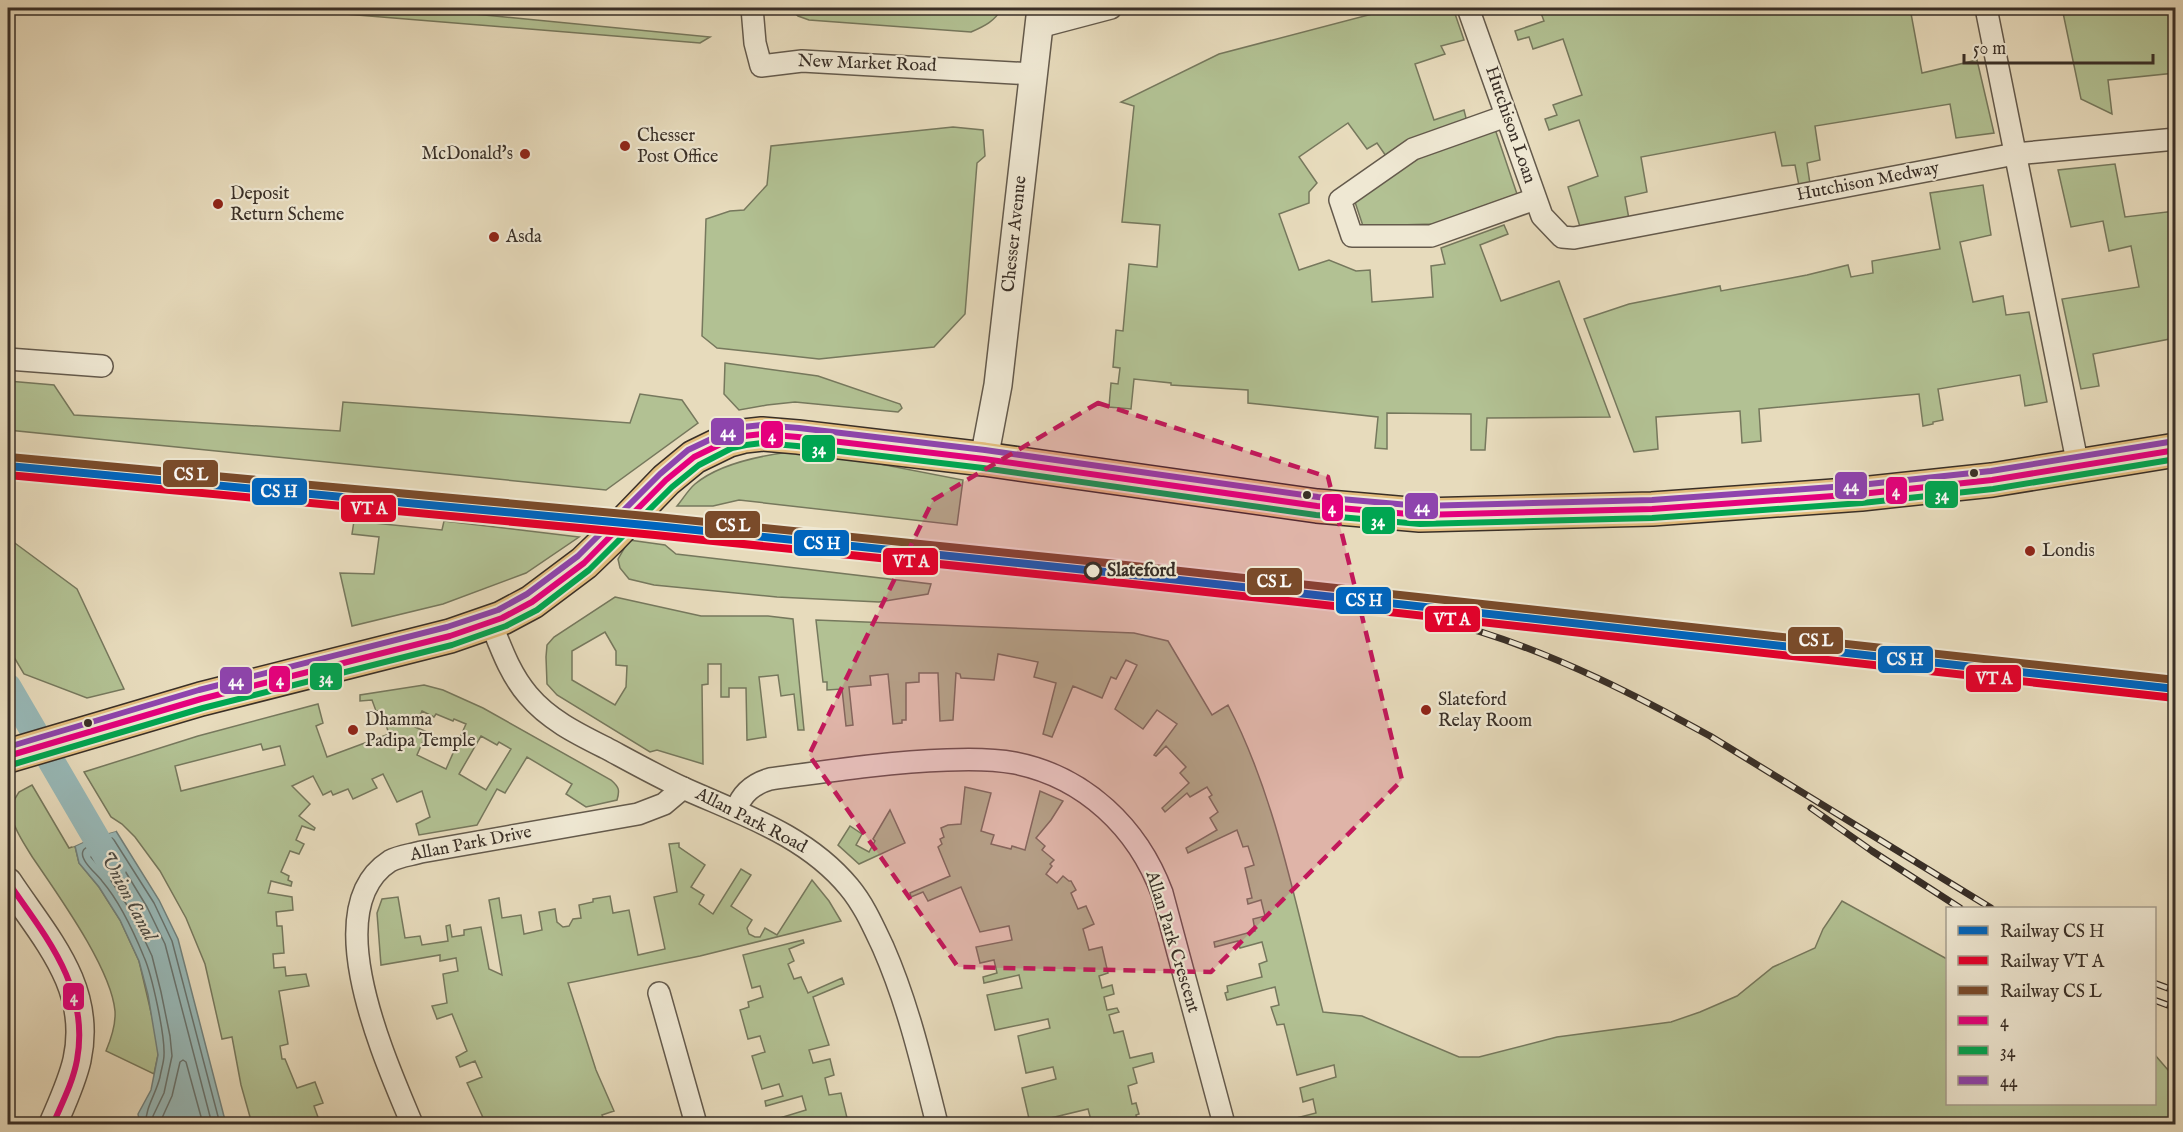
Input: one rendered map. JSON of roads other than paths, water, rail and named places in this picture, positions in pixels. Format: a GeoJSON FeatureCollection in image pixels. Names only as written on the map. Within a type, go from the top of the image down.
{"type":"FeatureCollection","features":[{"type":"Feature","properties":{"kind":"main road"},"geometry":{"type":"LineString","coordinates":[[8,756],[140,716],[450,636],[491,623],[532,602],[567,576],[611,537],[666,480],[694,458],[729,440],[762,434],[984,459],[1317,506],[1420,515],[1652,509],[1850,495],[1992,480],[2175,450]]}},
{"type":"Feature","properties":{"kind":"street","name":"New Market Road"},"geometry":{"type":"LineString","coordinates":[[752,8],[755,43],[761,66],[802,61],[1033,74]]}},
{"type":"Feature","properties":{"kind":"street"},"geometry":{"type":"LineString","coordinates":[[1040,17],[1111,8]]}},
{"type":"Feature","properties":{"kind":"street","name":"Hutchison Loan"},"geometry":{"type":"LineString","coordinates":[[1468,8],[1535,199],[1548,224],[1562,237]]}},
{"type":"Feature","properties":{"kind":"street"},"geometry":{"type":"LineString","coordinates":[[1986,8],[2078,466]]}},
{"type":"Feature","properties":{"kind":"street","name":"Chesser Avenue"},"geometry":{"type":"LineString","coordinates":[[984,459],[998,385],[1040,17]]}},
{"type":"Feature","properties":{"kind":"street"},"geometry":{"type":"LineString","coordinates":[[1506,116],[1413,149],[1340,200],[1352,236],[1431,236],[1535,199]]}},
{"type":"Feature","properties":{"kind":"street","name":"Hutchison Medway"},"geometry":{"type":"LineString","coordinates":[[1562,237],[1585,236],[2015,154],[2175,139]]}},
{"type":"Feature","properties":{"kind":"street"},"geometry":{"type":"LineString","coordinates":[[8,359],[102,366]]}},
{"type":"Feature","properties":{"kind":"street","name":"Allan Park Road"},"geometry":{"type":"LineString","coordinates":[[491,623],[516,679],[528,695],[553,719],[683,788],[736,810],[797,841],[819,857],[844,881],[862,906],[887,957],[907,1007],[937,1125]]}},
{"type":"Feature","properties":{"kind":"street","name":"Allan Park Crescent"},"geometry":{"type":"LineString","coordinates":[[736,810],[750,788],[770,779],[925,760],[992,760],[1015,763],[1052,774],[1085,793],[1101,804],[1125,827],[1155,875],[1162,893],[1224,1125]]}},
{"type":"Feature","properties":{"kind":"street","name":"Allan Park Drive"},"geometry":{"type":"LineString","coordinates":[[412,1125],[378,1043],[366,1003],[357,927],[358,908],[368,883],[392,860],[421,852],[638,814],[664,804],[683,788]]}},
{"type":"Feature","properties":{"kind":"street"},"geometry":{"type":"LineString","coordinates":[[8,882],[69,975],[78,1005],[80,1039],[77,1059],[53,1125]]}},
{"type":"Feature","properties":{"kind":"street"},"geometry":{"type":"LineString","coordinates":[[659,993],[696,1125]]}},
{"type":"Feature","properties":{"kind":"water"},"geometry":{"type":"Polygon","coordinates":[[[116,831],[159,900],[178,939],[226,1124],[140,1124],[138,1114],[151,1090],[158,1055],[148,995],[139,961],[120,920],[99,887],[79,863],[75,846],[94,837],[116,831]]]}},
{"type":"Feature","properties":{"kind":"waterway","name":"Union Canal"},"geometry":{"type":"LineString","coordinates":[[8,687],[113,867]]}},
{"type":"Feature","properties":{"kind":"railway"},"geometry":{"type":"LineString","coordinates":[[1347,598],[1481,632],[1540,653],[1598,678],[1710,736],[1989,907]]}},
{"type":"Feature","properties":{"kind":"railway"},"geometry":{"type":"LineString","coordinates":[[1811,808],[1958,907]]}},
{"type":"Feature","properties":{"kind":"railway"},"geometry":{"type":"LineString","coordinates":[[2156,984],[2176,991]]}},
{"type":"Feature","properties":{"kind":"railway"},"geometry":{"type":"LineString","coordinates":[[2156,1001],[2176,1008]]}},
{"type":"Feature","properties":{"kind":"place","name":"Chesser Post Office"},"geometry":{"type":"Point","coordinates":[625,146]}},
{"type":"Feature","properties":{"kind":"place","name":"McDonald's"},"geometry":{"type":"Point","coordinates":[525,154]}},
{"type":"Feature","properties":{"kind":"place","name":"Deposit Return Scheme"},"geometry":{"type":"Point","coordinates":[218,204]}},
{"type":"Feature","properties":{"kind":"place","name":"Asda"},"geometry":{"type":"Point","coordinates":[494,237]}},
{"type":"Feature","properties":{"kind":"place","name":"Londis"},"geometry":{"type":"Point","coordinates":[2030,551]}},
{"type":"Feature","properties":{"kind":"place","name":"Slateford"},"geometry":{"type":"Point","coordinates":[1093,571]}},
{"type":"Feature","properties":{"kind":"place","name":"Slateford Relay Room"},"geometry":{"type":"Point","coordinates":[1426,710]}},
{"type":"Feature","properties":{"kind":"place","name":"Dhamma Padipa Temple"},"geometry":{"type":"Point","coordinates":[353,730]}}]}
